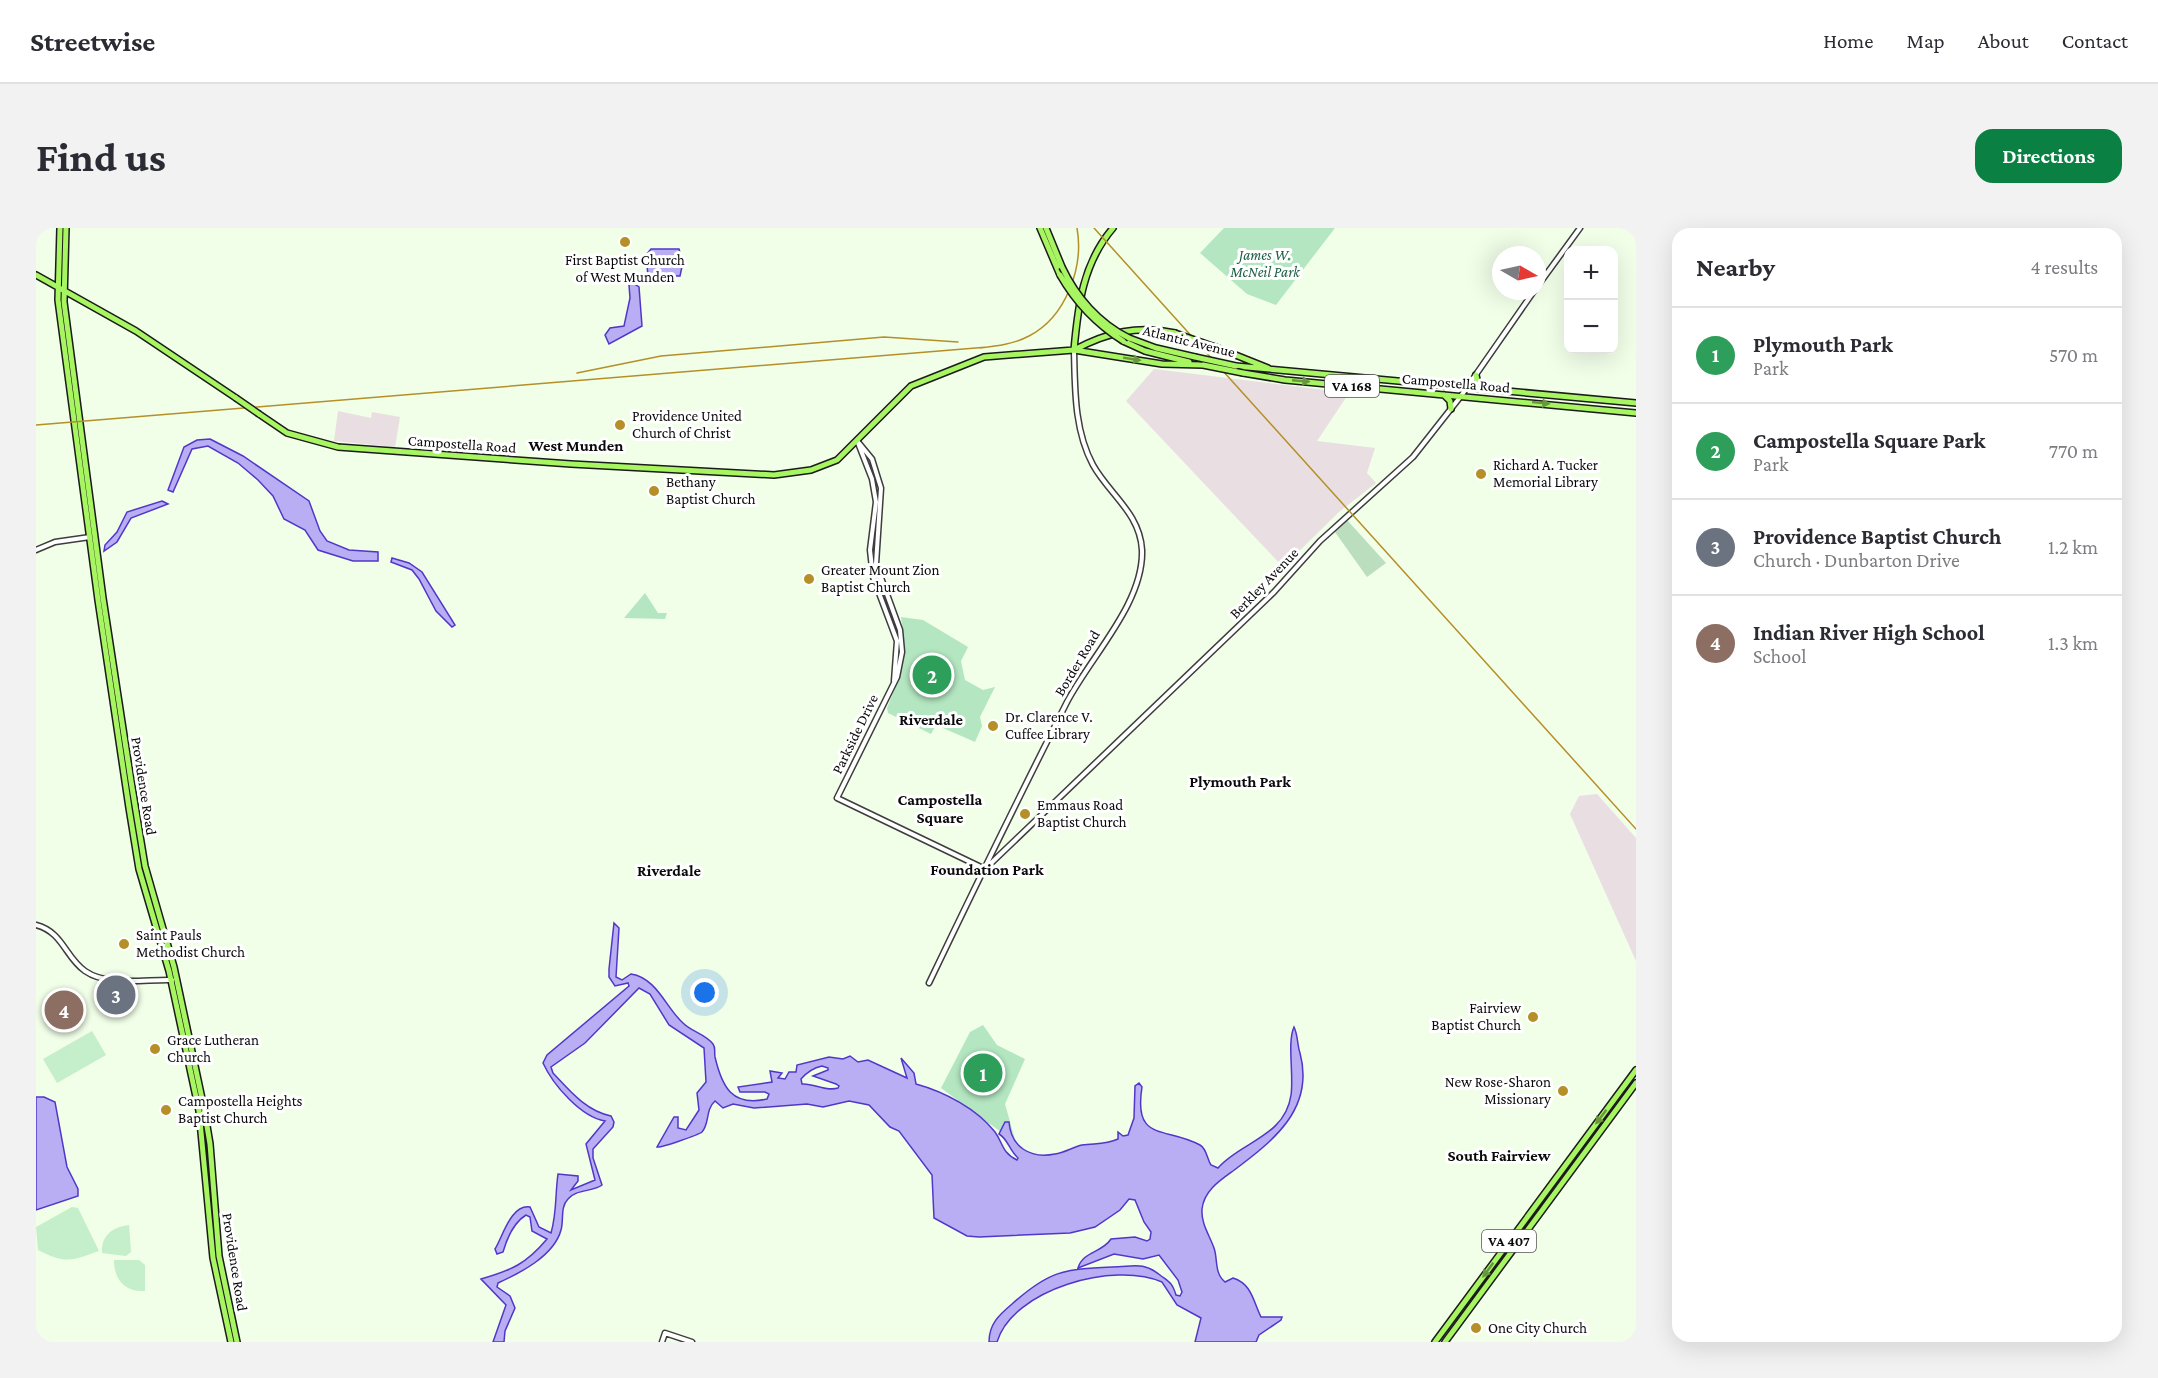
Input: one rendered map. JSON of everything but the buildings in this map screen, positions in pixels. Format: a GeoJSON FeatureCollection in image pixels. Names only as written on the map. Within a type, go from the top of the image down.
{"type":"FeatureCollection","features":[{"type":"Feature","properties":{"kind":"main road","name":"Providence Road"},"geometry":{"type":"LineString","coordinates":[[60,228],[61,288],[93,536],[142,854],[207,1122],[219,1256],[237,1342]]}},
{"type":"Feature","properties":{"kind":"main road","name":"Providence Road"},"geometry":{"type":"LineString","coordinates":[[61,288],[66,228]]}},
{"type":"Feature","properties":{"kind":"main road","name":"Atlantic Avenue"},"geometry":{"type":"LineString","coordinates":[[1040,228],[1060,275],[1083,308],[1098,323],[1146,351],[1203,365]]}},
{"type":"Feature","properties":{"kind":"main road","name":"Atlantic Avenue"},"geometry":{"type":"LineString","coordinates":[[1046,228],[1072,287],[1087,306],[1126,339],[1236,366],[1278,371]]}},
{"type":"Feature","properties":{"kind":"main road"},"geometry":{"type":"LineString","coordinates":[[1074,350],[1078,309],[1088,269],[1098,247],[1113,228]]}},
{"type":"Feature","properties":{"kind":"main road","name":"Campostella Road"},"geometry":{"type":"LineString","coordinates":[[36,275],[136,330],[287,433],[338,447],[571,465],[756,475],[789,474],[837,460],[858,442],[897,398],[929,377],[995,354],[1074,350]]}},
{"type":"Feature","properties":{"kind":"main road"},"geometry":{"type":"LineString","coordinates":[[1074,350],[1123,330],[1140,328],[1175,333],[1278,371]]}},
{"type":"Feature","properties":{"kind":"main road"},"geometry":{"type":"LineString","coordinates":[[1074,350],[1162,364],[1203,365]]}},
{"type":"Feature","properties":{"kind":"main road","name":"Campostella Road"},"geometry":{"type":"LineString","coordinates":[[1203,365],[1285,380],[1636,413]]}},
{"type":"Feature","properties":{"kind":"main road","name":"Campostella Road"},"geometry":{"type":"LineString","coordinates":[[1278,371],[1636,403]]}},
{"type":"Feature","properties":{"kind":"main road"},"geometry":{"type":"LineString","coordinates":[[1476,375],[1478,384],[1486,390]]}},
{"type":"Feature","properties":{"kind":"main road"},"geometry":{"type":"LineString","coordinates":[[1442,394],[1450,401],[1451,409]]}},
{"type":"Feature","properties":{"kind":"main road","name":"Providence Road"},"geometry":{"type":"LineString","coordinates":[[174,980],[202,1129],[213,1258],[231,1342]]}},
{"type":"Feature","properties":{"kind":"main road","name":"VA 407"},"geometry":{"type":"LineString","coordinates":[[1435,1342],[1636,1070]]}},
{"type":"Feature","properties":{"kind":"main road","name":"VA 407"},"geometry":{"type":"LineString","coordinates":[[1445,1342],[1636,1083]]}},
{"type":"Feature","properties":{"kind":"street"},"geometry":{"type":"LineString","coordinates":[[1546,275],[1580,228]]}},
{"type":"Feature","properties":{"kind":"street","name":"Berkley Avenue"},"geometry":{"type":"LineString","coordinates":[[985,870],[1274,592],[1320,541],[1413,457],[1467,388],[1528,300]]}},
{"type":"Feature","properties":{"kind":"street","name":"Border Road"},"geometry":{"type":"LineString","coordinates":[[929,983],[1079,679],[1131,597],[1141,569],[1141,545],[1136,526],[1127,509],[1093,465],[1082,438],[1078,417],[1074,350]]}},
{"type":"Feature","properties":{"kind":"street","name":"Parkside Drive"},"geometry":{"type":"LineString","coordinates":[[858,442],[872,459],[881,488],[876,564],[897,620],[902,643],[900,667],[837,798],[985,870]]}},
{"type":"Feature","properties":{"kind":"street"},"geometry":{"type":"LineString","coordinates":[[36,550],[55,542],[93,536]]}},
{"type":"Feature","properties":{"kind":"street"},"geometry":{"type":"LineString","coordinates":[[996,847],[1002,852]]}},
{"type":"Feature","properties":{"kind":"street"},"geometry":{"type":"LineString","coordinates":[[36,925],[58,935],[77,964],[96,976],[109,980],[174,980]]}},
{"type":"Feature","properties":{"kind":"street"},"geometry":{"type":"LineString","coordinates":[[662,1342],[665,1333],[692,1342]]}},
{"type":"Feature","properties":{"kind":"shaded area"},"geometry":{"type":"Polygon","coordinates":[[[651,249],[679,249],[683,262],[680,276],[648,276],[646,255],[651,249]]]}},
{"type":"Feature","properties":{"kind":"shaded area"},"geometry":{"type":"Polygon","coordinates":[[[633,283],[639,287],[642,326],[609,344],[605,335],[610,328],[624,326],[630,298],[629,285],[633,283]]]}},
{"type":"Feature","properties":{"kind":"shaded area"},"geometry":{"type":"Polygon","coordinates":[[[1154,369],[1349,393],[1317,441],[1375,448],[1367,473],[1376,483],[1339,512],[1283,567],[1126,401],[1154,369]]]}},
{"type":"Feature","properties":{"kind":"shaded area"},"geometry":{"type":"Polygon","coordinates":[[[338,411],[371,418],[372,412],[400,417],[395,447],[334,441],[338,411]]]}},
{"type":"Feature","properties":{"kind":"shaded area"},"geometry":{"type":"Polygon","coordinates":[[[210,439],[243,456],[309,501],[320,531],[327,541],[349,550],[378,552],[378,561],[353,561],[318,550],[305,530],[284,519],[273,496],[258,480],[238,463],[208,446],[192,449],[173,492],[168,490],[184,447],[197,440],[210,439]]]}},
{"type":"Feature","properties":{"kind":"shaded area"},"geometry":{"type":"Polygon","coordinates":[[[162,501],[168,504],[131,518],[117,542],[104,551],[105,545],[117,532],[127,512],[162,501]]]}},
{"type":"Feature","properties":{"kind":"shaded area"},"geometry":{"type":"Polygon","coordinates":[[[392,558],[409,563],[422,572],[455,625],[452,627],[436,611],[412,570],[391,562],[392,558]]]}},
{"type":"Feature","properties":{"kind":"shaded area"},"geometry":{"type":"Polygon","coordinates":[[[1597,794],[1636,838],[1636,961],[1570,814],[1579,796],[1597,794]]]}},
{"type":"Feature","properties":{"kind":"shaded area"},"geometry":{"type":"Polygon","coordinates":[[[614,923],[619,928],[616,977],[622,980],[631,974],[648,981],[683,1023],[710,1041],[714,1047],[725,1086],[737,1097],[755,1101],[767,1099],[769,1094],[765,1092],[740,1092],[738,1087],[772,1082],[770,1071],[782,1073],[778,1078],[785,1079],[789,1072],[796,1072],[797,1065],[829,1057],[843,1059],[850,1056],[858,1062],[868,1060],[907,1078],[901,1058],[914,1073],[916,1084],[949,1097],[970,1109],[988,1124],[1006,1151],[1017,1160],[1018,1158],[1005,1139],[999,1134],[1005,1122],[1009,1122],[1014,1138],[1023,1149],[1038,1155],[1113,1141],[1118,1139],[1118,1132],[1123,1136],[1128,1135],[1134,1118],[1135,1086],[1139,1083],[1142,1087],[1142,1117],[1147,1125],[1155,1130],[1200,1145],[1211,1165],[1218,1168],[1227,1159],[1271,1130],[1287,1109],[1292,1087],[1291,1041],[1294,1027],[1303,1073],[1296,1107],[1276,1135],[1213,1187],[1202,1209],[1204,1224],[1214,1248],[1219,1274],[1225,1282],[1233,1278],[1244,1284],[1261,1317],[1282,1317],[1281,1320],[1259,1335],[1256,1342],[1195,1342],[1201,1318],[1177,1305],[1162,1282],[1142,1276],[1118,1275],[1068,1284],[1044,1294],[1023,1307],[1007,1323],[997,1342],[989,1342],[993,1325],[1007,1308],[1047,1278],[1069,1271],[1142,1266],[1168,1281],[1176,1295],[1180,1296],[1182,1292],[1178,1280],[1159,1255],[1143,1259],[1114,1254],[1078,1268],[1084,1258],[1103,1247],[1111,1239],[1135,1237],[1147,1241],[1150,1239],[1151,1232],[1135,1200],[1129,1199],[1120,1210],[1095,1227],[1070,1233],[967,1236],[934,1218],[932,1175],[899,1131],[890,1127],[869,1105],[849,1101],[823,1107],[807,1104],[754,1108],[733,1104],[723,1108],[715,1101],[710,1108],[702,1132],[657,1147],[674,1117],[678,1117],[678,1128],[686,1130],[699,1110],[697,1093],[706,1082],[704,1048],[669,1025],[650,994],[639,988],[585,1043],[551,1067],[553,1073],[579,1099],[594,1110],[611,1116],[614,1122],[613,1127],[593,1149],[593,1158],[602,1185],[571,1196],[563,1210],[561,1230],[551,1248],[526,1269],[498,1283],[497,1287],[510,1296],[515,1308],[505,1331],[504,1342],[493,1342],[506,1305],[481,1279],[518,1265],[532,1255],[547,1239],[532,1231],[530,1217],[526,1215],[511,1231],[503,1252],[497,1254],[495,1249],[508,1222],[518,1210],[530,1207],[539,1227],[551,1233],[558,1174],[578,1176],[578,1181],[571,1190],[595,1180],[586,1144],[605,1121],[577,1107],[554,1081],[543,1063],[547,1055],[629,986],[628,983],[615,986],[609,977],[614,923]],[[822,1066],[810,1071],[801,1079],[802,1084],[829,1089],[838,1088],[836,1084],[813,1076],[828,1068],[822,1066]]]}},
{"type":"Feature","properties":{"kind":"shaded area"},"geometry":{"type":"Polygon","coordinates":[[[36,1097],[44,1097],[55,1102],[67,1167],[78,1189],[78,1196],[36,1210],[36,1097]]]}},
{"type":"Feature","properties":{"kind":"green space","name":"James W. McNeil Park"},"geometry":{"type":"Polygon","coordinates":[[[1224,228],[1335,228],[1276,305],[1247,294],[1200,253],[1224,228]]]}},
{"type":"Feature","properties":{"kind":"green space"},"geometry":{"type":"Polygon","coordinates":[[[1347,520],[1386,563],[1367,577],[1335,532],[1347,520]]]}},
{"type":"Feature","properties":{"kind":"green space"},"geometry":{"type":"Polygon","coordinates":[[[645,593],[658,613],[667,613],[665,619],[624,618],[645,593]]]}},
{"type":"Feature","properties":{"kind":"green space"},"geometry":{"type":"Polygon","coordinates":[[[901,617],[923,620],[968,647],[961,661],[965,680],[983,690],[995,687],[980,717],[982,726],[975,742],[936,725],[931,734],[888,713],[887,708],[902,664],[901,617]]]}},
{"type":"Feature","properties":{"kind":"green space"},"geometry":{"type":"Polygon","coordinates":[[[983,1025],[997,1045],[1025,1059],[1005,1104],[1016,1143],[941,1088],[970,1032],[983,1025]]]}},
{"type":"Feature","properties":{"kind":"green space"},"geometry":{"type":"Polygon","coordinates":[[[92,1031],[106,1055],[57,1083],[43,1059],[92,1031]]]}},
{"type":"Feature","properties":{"kind":"green space"},"geometry":{"type":"Polygon","coordinates":[[[72,1207],[78,1208],[99,1251],[68,1260],[38,1250],[36,1227],[72,1207]]]}},
{"type":"Feature","properties":{"kind":"green space"},"geometry":{"type":"Polygon","coordinates":[[[129,1225],[131,1252],[126,1256],[102,1253],[104,1241],[109,1233],[129,1225]]]}},
{"type":"Feature","properties":{"kind":"green space"},"geometry":{"type":"Polygon","coordinates":[[[114,1260],[139,1260],[145,1265],[145,1291],[126,1287],[122,1283],[116,1273],[114,1260]]]}},
{"type":"Feature","properties":{"kind":"railway"},"geometry":{"type":"LineString","coordinates":[[980,348],[1023,339],[1042,328],[1053,317],[1070,290],[1075,274],[1078,259],[1077,228]]}},
{"type":"Feature","properties":{"kind":"railway"},"geometry":{"type":"LineString","coordinates":[[1094,228],[1636,829]]}},
{"type":"Feature","properties":{"kind":"railway"},"geometry":{"type":"LineString","coordinates":[[577,373],[661,356],[884,337],[958,342]]}},
{"type":"Feature","properties":{"kind":"railway"},"geometry":{"type":"LineString","coordinates":[[36,425],[988,347]]}},
{"type":"Feature","properties":{"kind":"place","name":"First Baptist Church of West Munden"},"geometry":{"type":"Point","coordinates":[625,242]}},
{"type":"Feature","properties":{"kind":"place","name":"Providence United Church of Christ"},"geometry":{"type":"Point","coordinates":[620,425]}},
{"type":"Feature","properties":{"kind":"place","name":"Richard A. Tucker Memorial Library"},"geometry":{"type":"Point","coordinates":[1481,474]}},
{"type":"Feature","properties":{"kind":"place","name":"Bethany Baptist Church"},"geometry":{"type":"Point","coordinates":[654,491]}},
{"type":"Feature","properties":{"kind":"place","name":"Greater Mount Zion Baptist Church"},"geometry":{"type":"Point","coordinates":[809,579]}},
{"type":"Feature","properties":{"kind":"place","name":"Campostella Square Park"},"geometry":{"type":"Point","coordinates":[932,675]}},
{"type":"Feature","properties":{"kind":"place","name":"Dr. Clarence V. Cuffee Library"},"geometry":{"type":"Point","coordinates":[993,726]}},
{"type":"Feature","properties":{"kind":"place","name":"Emmaus Road Baptist Church"},"geometry":{"type":"Point","coordinates":[1025,814]}},
{"type":"Feature","properties":{"kind":"place","name":"Saint Pauls Methodist Church"},"geometry":{"type":"Point","coordinates":[124,944]}},
{"type":"Feature","properties":{"kind":"place","name":"Providence Baptist Church"},"geometry":{"type":"Point","coordinates":[116,995]}},
{"type":"Feature","properties":{"kind":"place","name":"Indian River High School"},"geometry":{"type":"Point","coordinates":[64,1010]}},
{"type":"Feature","properties":{"kind":"place","name":"Fairview Baptist Church"},"geometry":{"type":"Point","coordinates":[1533,1017]}},
{"type":"Feature","properties":{"kind":"place","name":"Grace Lutheran Church"},"geometry":{"type":"Point","coordinates":[155,1049]}},
{"type":"Feature","properties":{"kind":"place","name":"Plymouth Park"},"geometry":{"type":"Point","coordinates":[983,1073]}},
{"type":"Feature","properties":{"kind":"place","name":"New Rose-Sharon Missionary"},"geometry":{"type":"Point","coordinates":[1563,1091]}},
{"type":"Feature","properties":{"kind":"place","name":"Campostella Heights Baptist Church"},"geometry":{"type":"Point","coordinates":[166,1110]}},
{"type":"Feature","properties":{"kind":"place","name":"One City Church"},"geometry":{"type":"Point","coordinates":[1476,1328]}},
{"type":"Feature","properties":{"kind":"district","name":"West Munden"},"geometry":{"type":"Point","coordinates":[576,445]}},
{"type":"Feature","properties":{"kind":"district","name":"Riverdale"},"geometry":{"type":"Point","coordinates":[931,719]}},
{"type":"Feature","properties":{"kind":"district","name":"Plymouth Park"},"geometry":{"type":"Point","coordinates":[1240,781]}},
{"type":"Feature","properties":{"kind":"district","name":"Campostella Square"},"geometry":{"type":"Point","coordinates":[940,808]}},
{"type":"Feature","properties":{"kind":"district","name":"Foundation Park"},"geometry":{"type":"Point","coordinates":[987,869]}},
{"type":"Feature","properties":{"kind":"district","name":"Riverdale"},"geometry":{"type":"Point","coordinates":[669,870]}},
{"type":"Feature","properties":{"kind":"district","name":"South Fairview"},"geometry":{"type":"Point","coordinates":[1499,1155]}}]}
